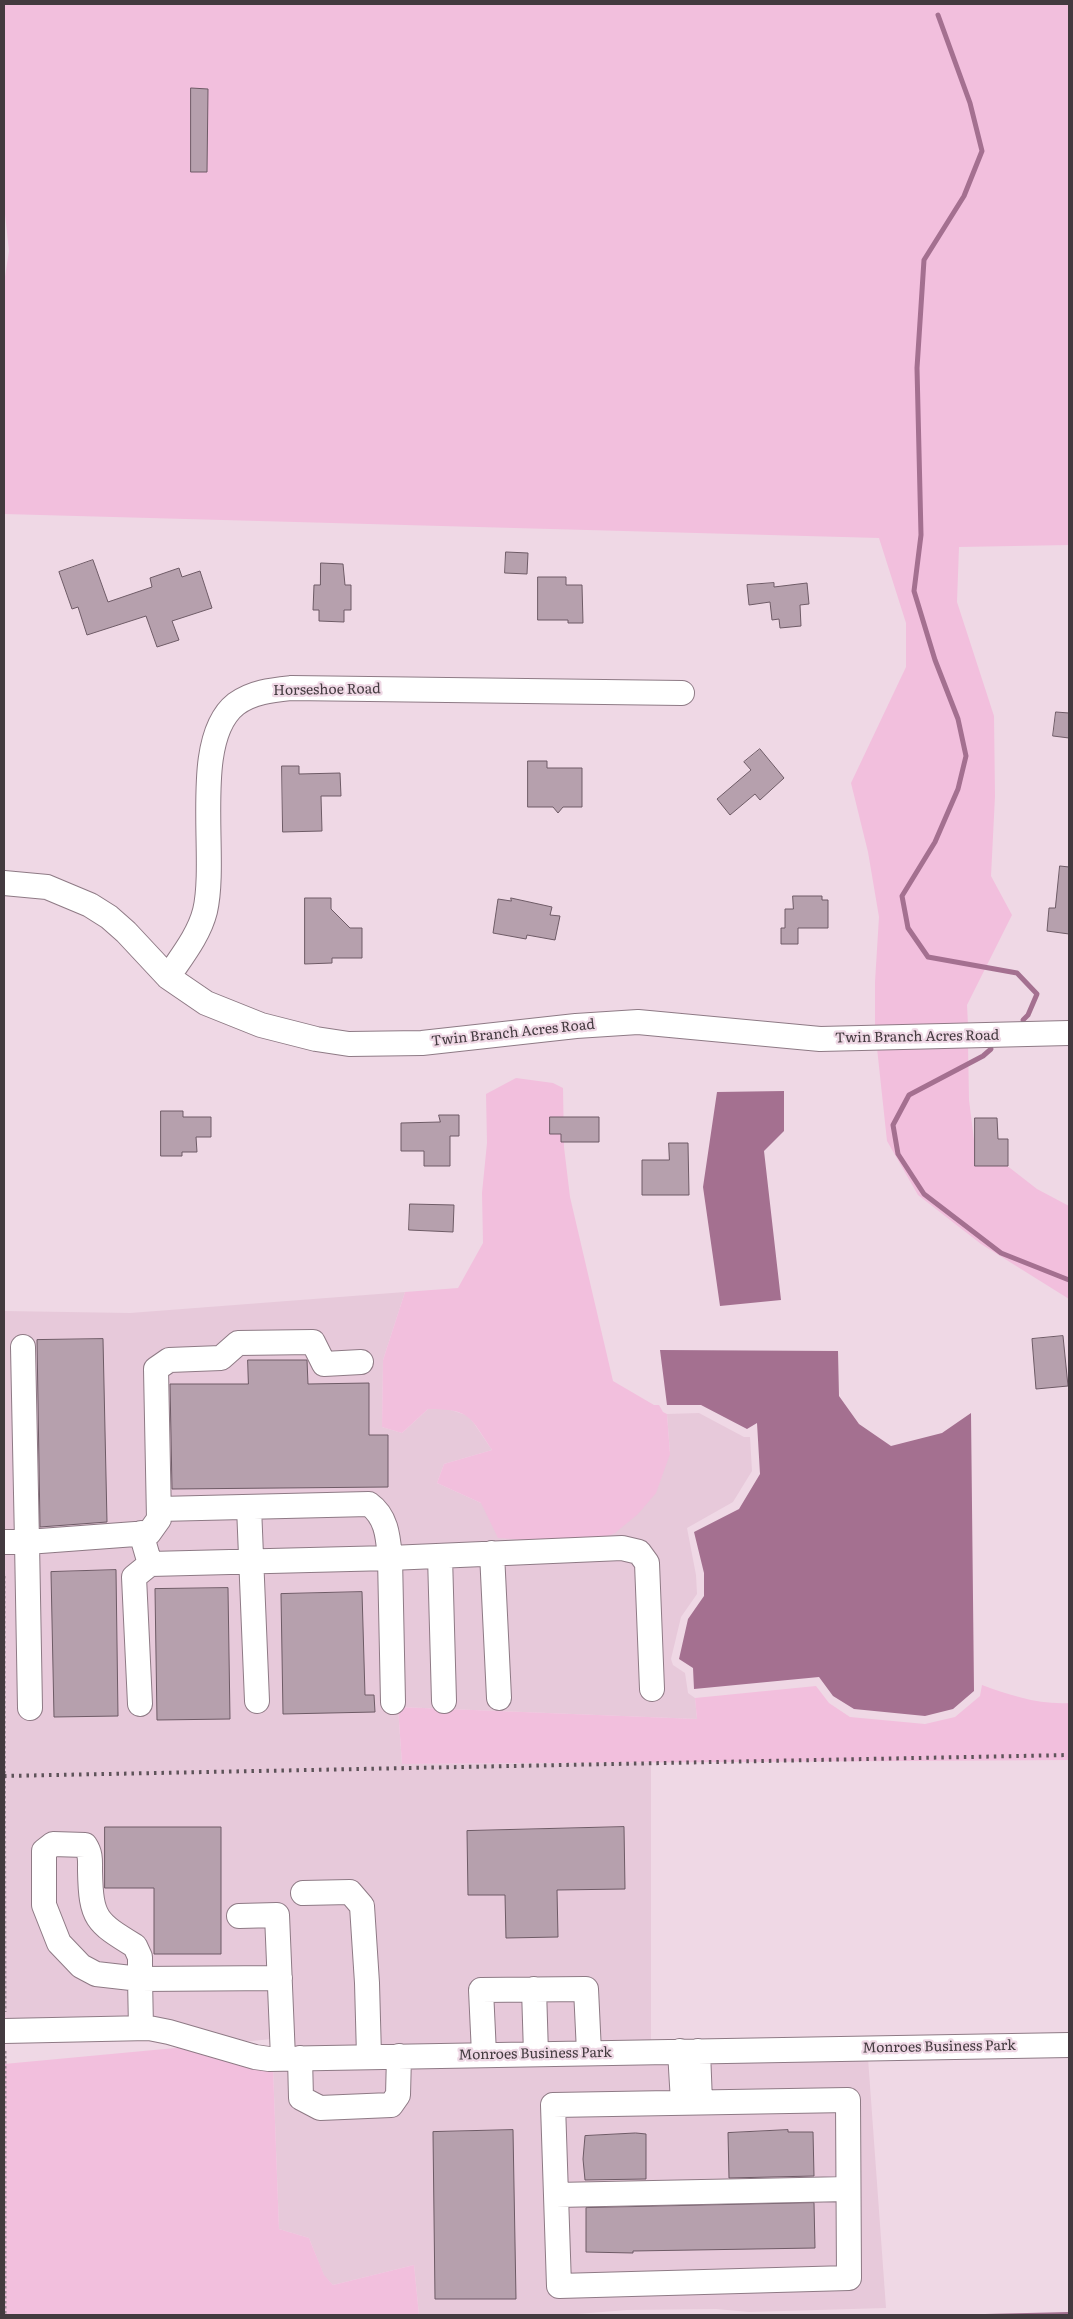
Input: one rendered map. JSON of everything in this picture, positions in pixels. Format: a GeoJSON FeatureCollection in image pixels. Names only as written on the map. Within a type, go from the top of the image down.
{"type":"FeatureCollection","features":[{"type":"Feature","properties":{"kind":"street","name":"Horseshoe Road"},"geometry":{"type":"LineString","coordinates":[[168,977],[200,927],[205,911],[209,888],[209,764],[213,744],[226,715],[236,704],[268,690],[291,688],[682,693]]}},
{"type":"Feature","properties":{"kind":"street","name":"Twin Branch Acres Road"},"geometry":{"type":"LineString","coordinates":[[4,883],[47,887],[90,905],[109,917],[126,932],[168,977],[206,1003],[230,1014],[288,1033],[349,1044],[422,1043],[576,1026],[638,1022],[820,1039],[1069,1033]]}},
{"type":"Feature","properties":{"kind":"street"},"geometry":{"type":"LineString","coordinates":[[15,1542],[149,1533],[159,1519],[156,1369],[169,1360],[221,1358],[238,1343],[313,1342],[324,1364],[361,1362]]}},
{"type":"Feature","properties":{"kind":"street"},"geometry":{"type":"LineString","coordinates":[[23,1347],[15,1542],[30,1708]]}},
{"type":"Feature","properties":{"kind":"street"},"geometry":{"type":"LineString","coordinates":[[159,1509],[369,1504],[380,1512],[388,1538],[390,1558],[393,1702]]}},
{"type":"Feature","properties":{"kind":"street"},"geometry":{"type":"LineString","coordinates":[[249,1507],[257,1701]]}},
{"type":"Feature","properties":{"kind":"street"},"geometry":{"type":"LineString","coordinates":[[141,1534],[150,1564]]}},
{"type":"Feature","properties":{"kind":"street"},"geometry":{"type":"LineString","coordinates":[[140,1704],[134,1576],[150,1564],[390,1558],[622,1548],[639,1552],[647,1563],[652,1689]]}},
{"type":"Feature","properties":{"kind":"street"},"geometry":{"type":"LineString","coordinates":[[492,1553],[498,1698]]}},
{"type":"Feature","properties":{"kind":"street"},"geometry":{"type":"LineString","coordinates":[[440,1556],[444,1701]]}},
{"type":"Feature","properties":{"kind":"street"},"geometry":{"type":"LineString","coordinates":[[141,2028],[140,1979],[140,1957],[135,1946],[109,1931],[97,1916],[91,1898],[90,1852],[85,1845],[54,1844],[44,1851],[44,1904],[59,1943],[81,1966],[96,1974],[140,1979],[280,1978]]}},
{"type":"Feature","properties":{"kind":"street"},"geometry":{"type":"LineString","coordinates":[[303,1893],[350,1892],[362,1906],[369,2056]]}},
{"type":"Feature","properties":{"kind":"street"},"geometry":{"type":"LineString","coordinates":[[239,1916],[277,1916],[280,1978],[292,2058],[301,2098],[320,2108],[391,2105],[398,2095],[399,2056]]}},
{"type":"Feature","properties":{"kind":"street"},"geometry":{"type":"LineString","coordinates":[[484,2054],[481,1990],[586,1990],[589,2052]]}},
{"type":"Feature","properties":{"kind":"street"},"geometry":{"type":"LineString","coordinates":[[534,1990],[536,2054]]}},
{"type":"Feature","properties":{"kind":"street","name":"Monroes Business Park"},"geometry":{"type":"LineString","coordinates":[[4,2031],[141,2028],[169,2032],[255,2057],[292,2058],[1069,2045]]}},
{"type":"Feature","properties":{"kind":"street"},"geometry":{"type":"LineString","coordinates":[[689,2051],[691,2102]]}},
{"type":"Feature","properties":{"kind":"street"},"geometry":{"type":"LineString","coordinates":[[848,2100],[849,2278],[559,2286],[553,2105],[691,2102],[848,2100]]}},
{"type":"Feature","properties":{"kind":"street"},"geometry":{"type":"LineString","coordinates":[[556,2196],[848,2189]]}},
{"type":"Feature","properties":{"kind":"path"},"geometry":{"type":"LineString","coordinates":[[4,1576],[5,2315]]}},
{"type":"Feature","properties":{"kind":"shaded area"},"geometry":{"type":"Polygon","coordinates":[[[4,4],[1069,4],[1069,545],[959,547],[957,602],[994,716],[995,796],[991,876],[1012,915],[967,1005],[968,1025],[875,1027],[875,982],[879,917],[868,852],[851,783],[906,667],[906,623],[879,538],[4,514],[4,283],[9,251],[4,205],[4,4]]]}},
{"type":"Feature","properties":{"kind":"shaded area"},"geometry":{"type":"Polygon","coordinates":[[[968,1045],[969,1100],[974,1140],[1037,1189],[1069,1206],[1069,1299],[981,1244],[918,1195],[887,1141],[877,1048],[968,1045]]]}},
{"type":"Feature","properties":{"kind":"shaded area"},"geometry":{"type":"Polygon","coordinates":[[[516,1078],[553,1083],[563,1088],[564,1147],[570,1197],[613,1381],[654,1405],[659,1405],[663,1412],[667,1414],[670,1454],[656,1493],[638,1514],[615,1533],[590,1544],[498,1538],[481,1503],[437,1483],[444,1464],[492,1450],[479,1430],[468,1417],[461,1413],[442,1409],[428,1409],[402,1433],[382,1427],[383,1360],[405,1292],[458,1288],[483,1243],[482,1193],[487,1143],[486,1094],[516,1078]]]}},
{"type":"Feature","properties":{"kind":"shaded area"},"geometry":{"type":"Polygon","coordinates":[[[784,1091],[784,1131],[764,1151],[781,1300],[720,1306],[703,1187],[717,1092],[784,1091]]]}},
{"type":"Feature","properties":{"kind":"shaded area"},"geometry":{"type":"Polygon","coordinates":[[[405,1292],[383,1360],[382,1427],[402,1433],[428,1409],[448,1409],[469,1416],[492,1450],[444,1464],[437,1483],[481,1503],[670,1454],[667,1414],[699,1413],[744,1437],[750,1437],[752,1471],[733,1502],[687,1528],[696,1575],[697,1594],[681,1617],[671,1659],[673,1665],[685,1673],[688,1693],[695,1698],[697,1719],[398,1707],[402,1764],[651,1763],[651,2041],[272,2048],[272,2039],[241,2042],[4,2021],[4,1311],[130,1313],[405,1292]]]}},
{"type":"Feature","properties":{"kind":"shaded area"},"geometry":{"type":"Polygon","coordinates":[[[660,1350],[838,1351],[839,1396],[859,1424],[891,1446],[942,1433],[971,1413],[974,1691],[953,1709],[925,1716],[854,1709],[833,1696],[819,1677],[694,1689],[693,1668],[679,1659],[688,1619],[704,1596],[704,1573],[694,1532],[739,1509],[760,1474],[757,1423],[747,1429],[701,1405],[667,1405],[660,1350]]]}},
{"type":"Feature","properties":{"kind":"shaded area"},"geometry":{"type":"Polygon","coordinates":[[[982,1685],[1036,1701],[1069,1703],[1069,1760],[402,1764],[398,1707],[697,1719],[695,1698],[816,1686],[829,1703],[850,1717],[925,1724],[955,1717],[980,1696],[982,1685]]]}},
{"type":"Feature","properties":{"kind":"shaded area"},"geometry":{"type":"Polygon","coordinates":[[[186,2047],[273,2068],[279,2229],[309,2238],[324,2275],[333,2285],[414,2265],[419,2315],[4,2315],[4,2064],[186,2047]]]}},
{"type":"Feature","properties":{"kind":"shaded area"},"geometry":{"type":"Polygon","coordinates":[[[868,2058],[886,2308],[749,2312],[716,2309],[627,2310],[565,2315],[419,2315],[414,2265],[333,2285],[324,2276],[309,2238],[279,2229],[273,2068],[868,2058]]]}},
{"type":"Feature","properties":{"kind":"shaded area"},"geometry":{"type":"Polygon","coordinates":[[[1069,2312],[1069,2315],[979,2315],[985,2314],[1069,2312]]]}},
{"type":"Feature","properties":{"kind":"building"},"geometry":{"type":"Polygon","coordinates":[[[191,88],[208,89],[207,172],[191,172],[191,88]]]}},
{"type":"Feature","properties":{"kind":"building"},"geometry":{"type":"Polygon","coordinates":[[[506,552],[528,553],[527,574],[505,573],[506,552]]]}},
{"type":"Feature","properties":{"kind":"building"},"geometry":{"type":"Polygon","coordinates":[[[93,560],[108,602],[152,587],[150,578],[179,568],[182,577],[200,571],[212,608],[172,621],[179,640],[157,647],[146,616],[87,635],[78,607],[72,609],[59,572],[93,560]]]}},
{"type":"Feature","properties":{"kind":"building"},"geometry":{"type":"Polygon","coordinates":[[[321,563],[343,564],[345,585],[351,585],[351,610],[344,610],[344,622],[319,621],[319,610],[313,610],[314,585],[320,585],[321,563]]]}},
{"type":"Feature","properties":{"kind":"building"},"geometry":{"type":"Polygon","coordinates":[[[538,577],[566,577],[566,585],[582,585],[583,623],[568,623],[568,620],[538,620],[538,577]]]}},
{"type":"Feature","properties":{"kind":"building"},"geometry":{"type":"Polygon","coordinates":[[[774,583],[774,587],[807,583],[809,604],[800,605],[801,626],[780,628],[779,619],[772,620],[770,602],[749,605],[747,585],[774,583]]]}},
{"type":"Feature","properties":{"kind":"building"},"geometry":{"type":"Polygon","coordinates":[[[1056,712],[1069,713],[1069,738],[1053,736],[1056,712]]]}},
{"type":"Feature","properties":{"kind":"building"},"geometry":{"type":"Polygon","coordinates":[[[760,749],[784,778],[760,800],[755,794],[730,815],[717,799],[751,770],[744,762],[760,749]]]}},
{"type":"Feature","properties":{"kind":"building"},"geometry":{"type":"Polygon","coordinates":[[[528,761],[547,761],[547,768],[582,768],[582,807],[563,807],[558,813],[553,807],[528,807],[528,761]]]}},
{"type":"Feature","properties":{"kind":"building"},"geometry":{"type":"Polygon","coordinates":[[[282,766],[299,766],[299,774],[340,773],[341,796],[321,796],[322,831],[283,832],[282,766]]]}},
{"type":"Feature","properties":{"kind":"building"},"geometry":{"type":"Polygon","coordinates":[[[1060,866],[1069,867],[1069,934],[1047,931],[1049,908],[1055,908],[1060,866]]]}},
{"type":"Feature","properties":{"kind":"building"},"geometry":{"type":"Polygon","coordinates":[[[793,896],[822,896],[822,900],[828,900],[828,928],[798,928],[798,944],[781,944],[781,928],[785,928],[785,909],[793,909],[793,896]]]}},
{"type":"Feature","properties":{"kind":"building"},"geometry":{"type":"Polygon","coordinates":[[[305,898],[331,898],[331,909],[350,928],[362,928],[362,958],[332,958],[332,963],[305,964],[305,898]]]}},
{"type":"Feature","properties":{"kind":"building"},"geometry":{"type":"Polygon","coordinates":[[[511,898],[552,907],[550,915],[560,916],[555,940],[527,935],[526,939],[493,933],[498,899],[511,901],[511,898]]]}},
{"type":"Feature","properties":{"kind":"building"},"geometry":{"type":"Polygon","coordinates":[[[161,1111],[183,1111],[183,1117],[211,1117],[211,1137],[196,1137],[197,1152],[182,1152],[182,1156],[161,1156],[161,1111]]]}},
{"type":"Feature","properties":{"kind":"building"},"geometry":{"type":"Polygon","coordinates":[[[439,1115],[459,1115],[459,1136],[450,1136],[450,1166],[424,1166],[424,1151],[401,1151],[401,1123],[440,1122],[439,1115]]]}},
{"type":"Feature","properties":{"kind":"building"},"geometry":{"type":"Polygon","coordinates":[[[550,1117],[599,1117],[599,1142],[561,1142],[561,1134],[550,1134],[550,1117]]]}},
{"type":"Feature","properties":{"kind":"building"},"geometry":{"type":"Polygon","coordinates":[[[975,1118],[997,1118],[998,1139],[1008,1139],[1008,1166],[975,1166],[975,1118]]]}},
{"type":"Feature","properties":{"kind":"building"},"geometry":{"type":"Polygon","coordinates":[[[669,1143],[688,1143],[689,1195],[642,1195],[642,1160],[669,1160],[669,1143]]]}},
{"type":"Feature","properties":{"kind":"building"},"geometry":{"type":"Polygon","coordinates":[[[410,1204],[454,1205],[453,1232],[409,1230],[410,1204]]]}},
{"type":"Feature","properties":{"kind":"building"},"geometry":{"type":"Polygon","coordinates":[[[1063,1336],[1068,1386],[1036,1389],[1032,1339],[1063,1336]]]}},
{"type":"Feature","properties":{"kind":"building"},"geometry":{"type":"Polygon","coordinates":[[[103,1339],[107,1522],[40,1527],[37,1340],[103,1339]]]}},
{"type":"Feature","properties":{"kind":"building"},"geometry":{"type":"Polygon","coordinates":[[[248,1360],[307,1360],[308,1384],[369,1383],[369,1435],[388,1435],[388,1487],[172,1489],[170,1384],[248,1384],[248,1360]]]}},
{"type":"Feature","properties":{"kind":"building"},"geometry":{"type":"Polygon","coordinates":[[[116,1570],[118,1716],[54,1717],[51,1572],[116,1570]]]}},
{"type":"Feature","properties":{"kind":"building"},"geometry":{"type":"Polygon","coordinates":[[[228,1588],[230,1719],[157,1720],[155,1589],[228,1588]]]}},
{"type":"Feature","properties":{"kind":"building"},"geometry":{"type":"Polygon","coordinates":[[[362,1592],[365,1695],[374,1695],[375,1712],[283,1714],[281,1594],[362,1592]]]}},
{"type":"Feature","properties":{"kind":"building"},"geometry":{"type":"Polygon","coordinates":[[[105,1827],[221,1827],[221,1954],[154,1954],[154,1888],[105,1888],[105,1827]]]}},
{"type":"Feature","properties":{"kind":"building"},"geometry":{"type":"Polygon","coordinates":[[[624,1827],[625,1889],[557,1890],[558,1937],[506,1938],[505,1895],[468,1895],[467,1831],[624,1827]]]}},
{"type":"Feature","properties":{"kind":"building"},"geometry":{"type":"Polygon","coordinates":[[[513,2130],[516,2299],[435,2299],[433,2132],[513,2130]]]}},
{"type":"Feature","properties":{"kind":"building"},"geometry":{"type":"Polygon","coordinates":[[[788,2130],[788,2132],[813,2132],[814,2176],[729,2178],[728,2133],[788,2130]]]}},
{"type":"Feature","properties":{"kind":"building"},"geometry":{"type":"Polygon","coordinates":[[[646,2134],[646,2179],[585,2180],[583,2159],[585,2136],[646,2134]]]}},
{"type":"Feature","properties":{"kind":"building"},"geometry":{"type":"Polygon","coordinates":[[[814,2203],[815,2248],[633,2251],[633,2253],[586,2252],[586,2208],[814,2203]]]}},
{"type":"Feature","properties":{"kind":"waterway"},"geometry":{"type":"LineString","coordinates":[[938,15],[970,103],[982,151],[964,196],[924,260],[917,368],[921,535],[914,591],[935,660],[958,719],[966,756],[958,789],[935,842],[902,896],[908,928],[928,957],[1017,973],[1037,994],[1028,1015],[1023,1020]]}},
{"type":"Feature","properties":{"kind":"waterway"},"geometry":{"type":"LineString","coordinates":[[991,1049],[983,1056],[909,1095],[893,1125],[898,1154],[924,1194],[1001,1253],[1069,1280]]}},
{"type":"Feature","properties":{"kind":"railway"},"geometry":{"type":"LineString","coordinates":[[4,1776],[1069,1755]]}}]}
